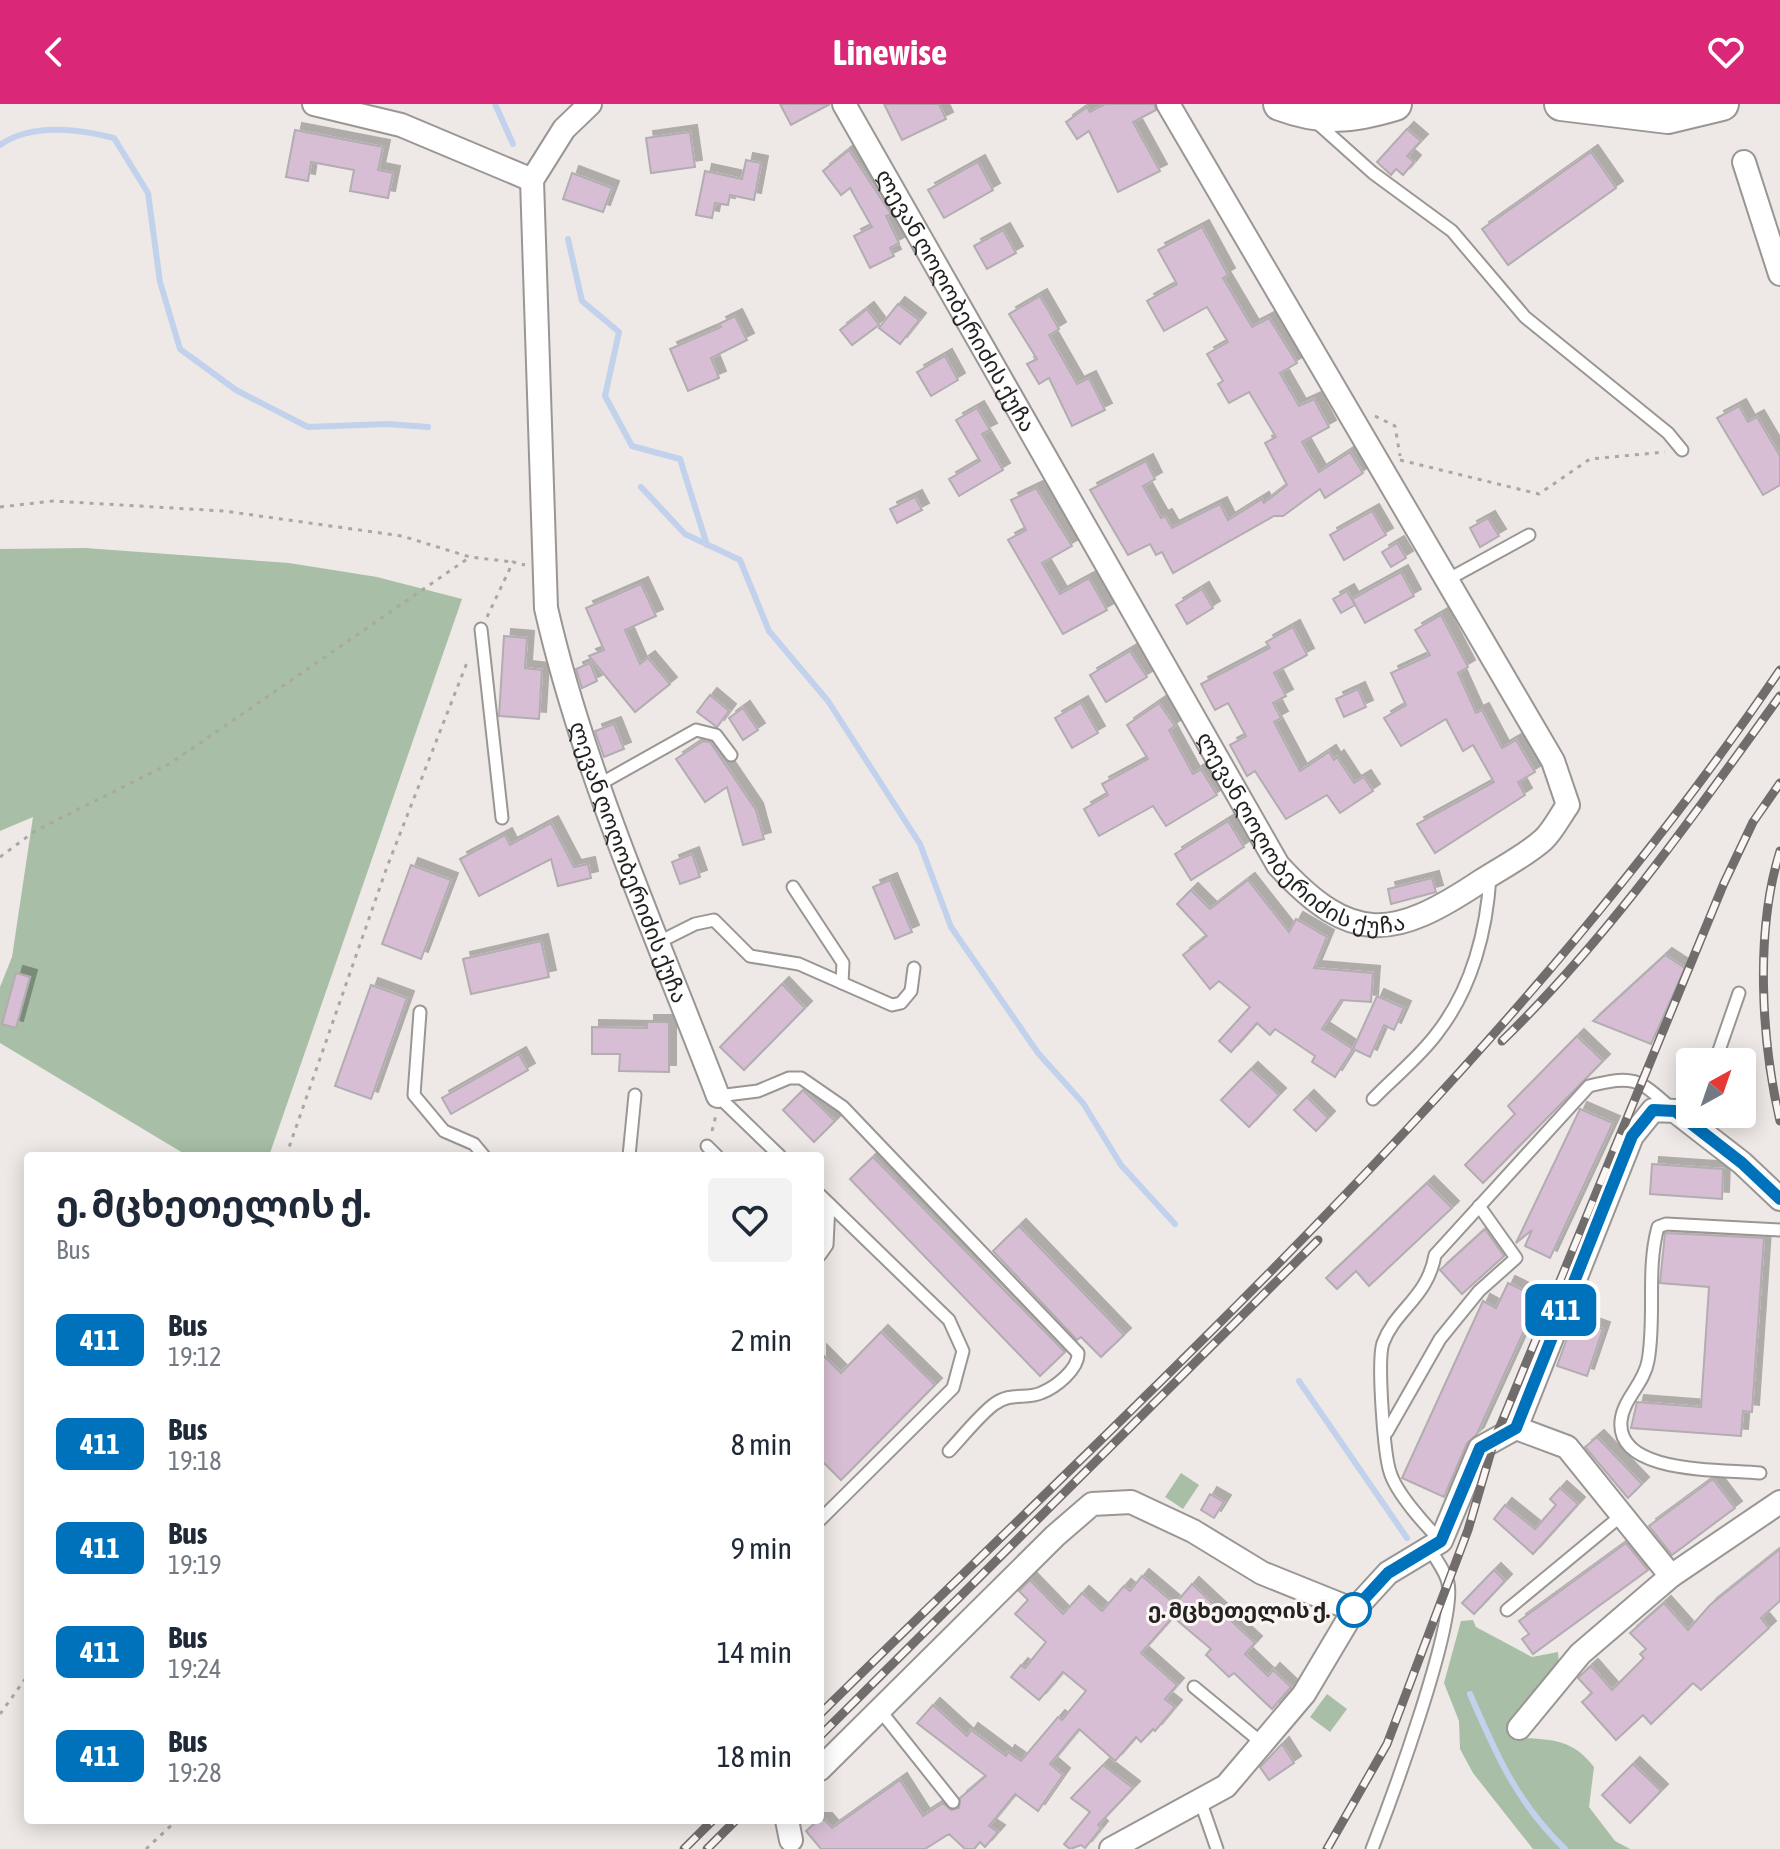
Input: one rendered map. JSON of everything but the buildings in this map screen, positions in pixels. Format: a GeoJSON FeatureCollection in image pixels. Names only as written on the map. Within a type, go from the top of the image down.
{"type":"FeatureCollection","features":[{"type":"Feature","properties":{"kind":"street"},"geometry":{"type":"LineString","coordinates":[[314,104],[401,125],[532,180],[564,129],[590,104]]}},
{"type":"Feature","properties":{"kind":"street","name":"ლევან ღოღობერიძის ქუჩა"},"geometry":{"type":"LineString","coordinates":[[844,104],[1278,865],[1309,900],[1349,920],[1388,927],[1434,913],[1544,839],[1568,805],[1553,761],[1168,104]]}},
{"type":"Feature","properties":{"kind":"street"},"geometry":{"type":"LineString","coordinates":[[1293,109],[1357,116],[1395,104]]}},
{"type":"Feature","properties":{"kind":"street"},"geometry":{"type":"LineString","coordinates":[[1561,104],[1668,117],[1722,104]]}},
{"type":"Feature","properties":{"kind":"street"},"geometry":{"type":"LineString","coordinates":[[1744,162],[1780,274]]}},
{"type":"Feature","properties":{"kind":"street","name":"ლევან ღოღობერიძის ქუჩა"},"geometry":{"type":"LineString","coordinates":[[532,180],[546,608],[560,672],[718,1096]]}},
{"type":"Feature","properties":{"kind":"street"},"geometry":{"type":"LineString","coordinates":[[1111,1849],[1226,1786],[1304,1694],[1354,1610],[1388,1573],[1436,1545],[1480,1448],[1516,1428],[1632,1136],[1653,1110],[1675,1111]]}},
{"type":"Feature","properties":{"kind":"street"},"geometry":{"type":"LineString","coordinates":[[1705,1128],[1780,1199]]}},
{"type":"Feature","properties":{"kind":"street"},"geometry":{"type":"LineString","coordinates":[[1516,1428],[1567,1447],[1671,1576]]}},
{"type":"Feature","properties":{"kind":"street"},"geometry":{"type":"LineString","coordinates":[[824,1765],[1092,1504],[1131,1502],[1193,1531],[1262,1573],[1354,1610]]}},
{"type":"Feature","properties":{"kind":"street"},"geometry":{"type":"LineString","coordinates":[[1519,1728],[1580,1654],[1671,1576],[1780,1502]]}},
{"type":"Feature","properties":{"kind":"lane"},"geometry":{"type":"LineString","coordinates":[[1293,109],[1452,231],[1525,317],[1668,433],[1682,450]]}},
{"type":"Feature","properties":{"kind":"lane"},"geometry":{"type":"LineString","coordinates":[[1447,580],[1529,535]]}},
{"type":"Feature","properties":{"kind":"lane"},"geometry":{"type":"LineString","coordinates":[[481,629],[502,818]]}},
{"type":"Feature","properties":{"kind":"lane"},"geometry":{"type":"LineString","coordinates":[[600,784],[696,730],[716,735],[731,755]]}},
{"type":"Feature","properties":{"kind":"lane"},"geometry":{"type":"LineString","coordinates":[[1373,1099],[1437,1034],[1458,1001],[1488,922],[1490,875]]}},
{"type":"Feature","properties":{"kind":"lane"},"geometry":{"type":"LineString","coordinates":[[793,887],[843,963],[842,983]]}},
{"type":"Feature","properties":{"kind":"lane"},"geometry":{"type":"LineString","coordinates":[[659,942],[695,924],[714,920],[750,956],[799,964],[892,1005],[901,1003],[911,991],[914,968]]}},
{"type":"Feature","properties":{"kind":"lane"},"geometry":{"type":"LineString","coordinates":[[1720,1048],[1739,993]]}},
{"type":"Feature","properties":{"kind":"lane"},"geometry":{"type":"LineString","coordinates":[[420,1012],[414,1095],[444,1131],[474,1144],[481,1152]]}},
{"type":"Feature","properties":{"kind":"lane"},"geometry":{"type":"LineString","coordinates":[[718,1096],[758,1091],[789,1078],[801,1078],[816,1084],[843,1107],[1078,1353],[1079,1361],[1070,1372],[1040,1394],[1011,1395],[994,1404],[949,1451]]}},
{"type":"Feature","properties":{"kind":"lane"},"geometry":{"type":"LineString","coordinates":[[1372,1849],[1396,1786],[1448,1616],[1448,1582],[1436,1545],[1390,1473],[1380,1363],[1383,1342],[1431,1277],[1435,1255],[1589,1086],[1621,1078],[1643,1084],[1675,1111]]}},
{"type":"Feature","properties":{"kind":"lane"},"geometry":{"type":"LineString","coordinates":[[629,1152],[635,1095]]}},
{"type":"Feature","properties":{"kind":"lane"},"geometry":{"type":"LineString","coordinates":[[718,1096],[776,1152]]}},
{"type":"Feature","properties":{"kind":"lane"},"geometry":{"type":"LineString","coordinates":[[707,1146],[713,1152]]}},
{"type":"Feature","properties":{"kind":"lane"},"geometry":{"type":"LineString","coordinates":[[824,1199],[827,1245],[824,1249]]}},
{"type":"Feature","properties":{"kind":"lane"},"geometry":{"type":"LineString","coordinates":[[824,1199],[949,1320],[963,1351],[953,1388],[824,1516]]}},
{"type":"Feature","properties":{"kind":"lane"},"geometry":{"type":"LineString","coordinates":[[1386,1433],[1440,1339],[1479,1291],[1516,1258],[1479,1206]]}},
{"type":"Feature","properties":{"kind":"lane"},"geometry":{"type":"LineString","coordinates":[[1760,1473],[1654,1463],[1630,1451],[1622,1440],[1621,1424],[1624,1409],[1641,1385],[1648,1361],[1658,1227],[1666,1224],[1780,1230]]}},
{"type":"Feature","properties":{"kind":"lane"},"geometry":{"type":"LineString","coordinates":[[1507,1610],[1622,1515]]}},
{"type":"Feature","properties":{"kind":"lane"},"geometry":{"type":"LineString","coordinates":[[1194,1687],[1262,1743]]}},
{"type":"Feature","properties":{"kind":"lane"},"geometry":{"type":"LineString","coordinates":[[879,1708],[953,1802]]}},
{"type":"Feature","properties":{"kind":"lane"},"geometry":{"type":"LineString","coordinates":[[1200,1800],[1217,1849]]}},
{"type":"Feature","properties":{"kind":"path"},"geometry":{"type":"LineString","coordinates":[[1400,460],[1539,494],[1590,459],[1682,450]]}},
{"type":"Feature","properties":{"kind":"path"},"geometry":{"type":"LineString","coordinates":[[0,507],[53,501],[224,511],[402,536],[470,557],[513,562],[543,570]]}},
{"type":"Feature","properties":{"kind":"path"},"geometry":{"type":"LineString","coordinates":[[0,857],[35,831],[171,763],[470,557]]}},
{"type":"Feature","properties":{"kind":"path"},"geometry":{"type":"LineString","coordinates":[[287,1152],[387,867],[481,629],[513,562]]}},
{"type":"Feature","properties":{"kind":"path"},"geometry":{"type":"LineString","coordinates":[[707,1146],[716,1118],[718,1096]]}},
{"type":"Feature","properties":{"kind":"path"},"geometry":{"type":"LineString","coordinates":[[0,1714],[24,1681]]}},
{"type":"Feature","properties":{"kind":"path"},"geometry":{"type":"LineString","coordinates":[[146,1849],[173,1824]]}},
{"type":"Feature","properties":{"kind":"green space"},"geometry":{"type":"Polygon","coordinates":[[[85,548],[289,563],[377,577],[462,599],[270,1152],[181,1152],[0,1043],[0,987],[12,957],[33,817],[0,831],[0,549],[85,548]]]}},
{"type":"Feature","properties":{"kind":"green space"},"geometry":{"type":"Polygon","coordinates":[[[1181,1473],[1199,1485],[1183,1509],[1165,1497],[1181,1473]]]}},
{"type":"Feature","properties":{"kind":"green space"},"geometry":{"type":"Polygon","coordinates":[[[1473,1620],[1476,1627],[1532,1657],[1558,1652],[1559,1665],[1512,1726],[1511,1737],[1557,1742],[1585,1757],[1594,1767],[1589,1807],[1615,1841],[1630,1849],[1533,1849],[1473,1773],[1460,1749],[1459,1721],[1444,1683],[1461,1621],[1473,1620]]]}},
{"type":"Feature","properties":{"kind":"green space"},"geometry":{"type":"Polygon","coordinates":[[[1327,1694],[1347,1709],[1330,1732],[1310,1717],[1327,1694]]]}},
{"type":"Feature","properties":{"kind":"waterway"},"geometry":{"type":"LineString","coordinates":[[495,104],[513,144]]}},
{"type":"Feature","properties":{"kind":"waterway"},"geometry":{"type":"LineString","coordinates":[[0,145],[26,133],[56,130],[114,138],[148,193],[160,282],[180,349],[236,390],[308,427],[387,424],[428,427]]}},
{"type":"Feature","properties":{"kind":"waterway"},"geometry":{"type":"LineString","coordinates":[[568,239],[582,301],[619,332],[605,396],[632,446],[680,459],[707,545]]}},
{"type":"Feature","properties":{"kind":"waterway"},"geometry":{"type":"LineString","coordinates":[[641,487],[685,534],[740,560],[769,631],[828,701],[920,844],[951,927],[1038,1053],[1083,1103],[1121,1165],[1175,1224]]}},
{"type":"Feature","properties":{"kind":"waterway"},"geometry":{"type":"LineString","coordinates":[[1299,1381],[1407,1538]]}},
{"type":"Feature","properties":{"kind":"waterway"},"geometry":{"type":"LineString","coordinates":[[1470,1694],[1509,1777],[1534,1814],[1565,1849]]}},
{"type":"Feature","properties":{"kind":"railway"},"geometry":{"type":"LineString","coordinates":[[824,1710],[1201,1341],[1326,1215],[1448,1085],[1565,952],[1676,814],[1780,670]]}},
{"type":"Feature","properties":{"kind":"railway"},"geometry":{"type":"LineString","coordinates":[[1502,1041],[1614,918],[1780,696]]}},
{"type":"Feature","properties":{"kind":"railway"},"geometry":{"type":"LineString","coordinates":[[1327,1849],[1387,1744],[1468,1530],[1494,1441],[1724,883],[1753,822],[1780,783]]}},
{"type":"Feature","properties":{"kind":"railway"},"geometry":{"type":"LineString","coordinates":[[1780,851],[1772,882],[1764,950],[1768,1055],[1780,1121]]}},
{"type":"Feature","properties":{"kind":"railway"},"geometry":{"type":"LineString","coordinates":[[824,1732],[1318,1240]]}},
{"type":"Feature","properties":{"kind":"railway"},"geometry":{"type":"LineString","coordinates":[[684,1849],[709,1824]]}},
{"type":"Feature","properties":{"kind":"railway"},"geometry":{"type":"LineString","coordinates":[[707,1849],[732,1824]]}},
{"type":"Feature","properties":{"kind":"bus line","name":"411"},"geometry":{"type":"LineString","coordinates":[[1354,1610],[1388,1573],[1431,1550],[1441,1541],[1480,1448],[1516,1428],[1632,1136],[1653,1110],[1675,1111],[1742,1163],[1780,1199]]}},
{"type":"Feature","properties":{"kind":"place","name":"ე. მცხეთელის ქ."},"geometry":{"type":"Point","coordinates":[1354,1610]}}]}
